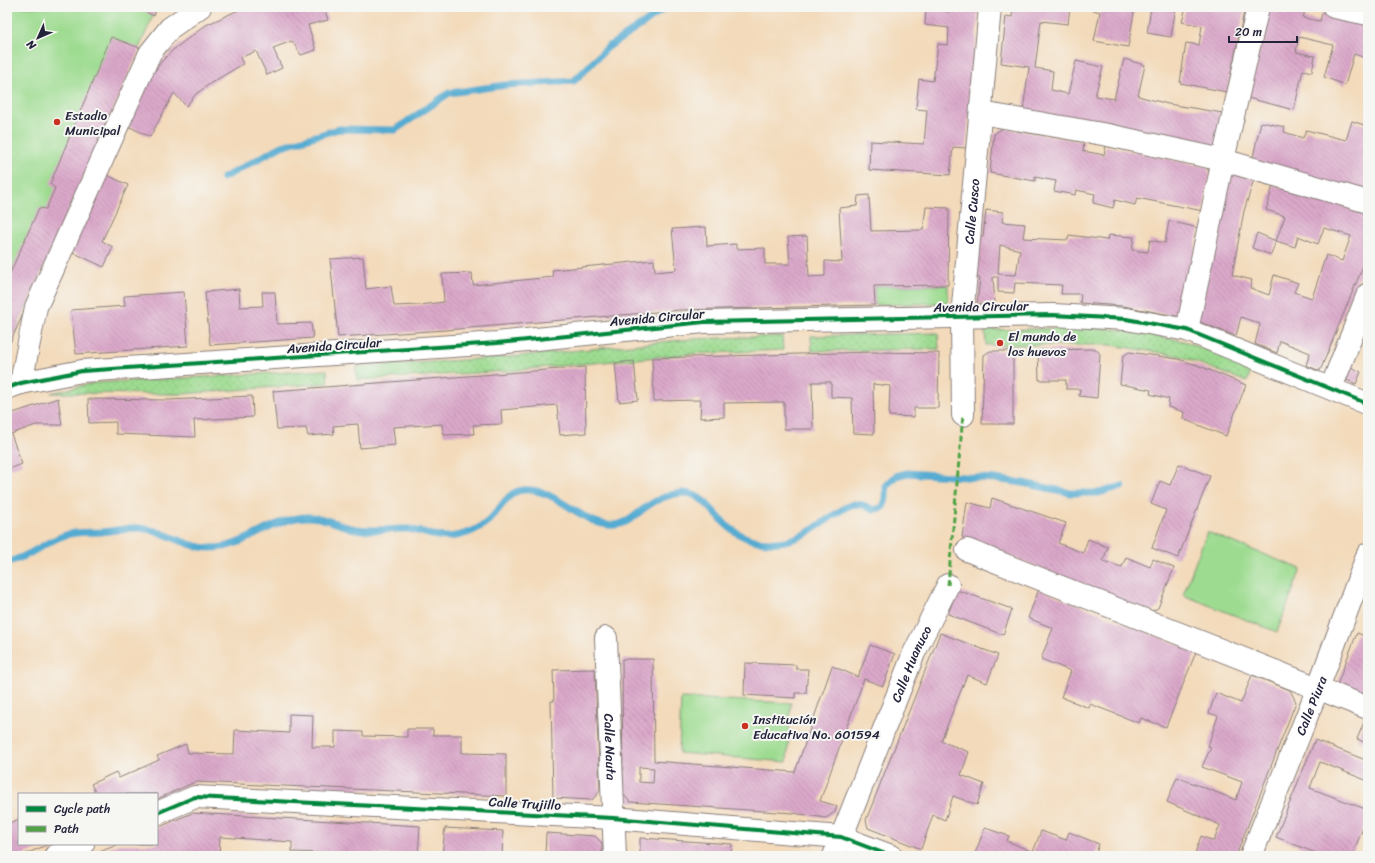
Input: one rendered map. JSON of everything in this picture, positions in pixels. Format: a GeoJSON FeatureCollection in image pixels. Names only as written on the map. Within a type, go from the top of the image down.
{"type":"FeatureCollection","features":[{"type":"Feature","properties":{"kind":"street","name":"Calle Cusco"},"geometry":{"type":"LineString","coordinates":[[963,415],[962,316],[990,7]]}},
{"type":"Feature","properties":{"kind":"street"},"geometry":{"type":"LineString","coordinates":[[1187,330],[1223,160],[1258,7]]}},
{"type":"Feature","properties":{"kind":"street"},"geometry":{"type":"LineString","coordinates":[[1334,7],[1368,14]]}},
{"type":"Feature","properties":{"kind":"street"},"geometry":{"type":"LineString","coordinates":[[14,385],[36,307],[150,53],[170,28],[190,10]]}},
{"type":"Feature","properties":{"kind":"street"},"geometry":{"type":"LineString","coordinates":[[981,113],[1108,135],[1223,160],[1368,202]]}},
{"type":"Feature","properties":{"kind":"street"},"geometry":{"type":"LineString","coordinates":[[1331,388],[1368,294]]}},
{"type":"Feature","properties":{"kind":"street","name":"Avenida Circular"},"geometry":{"type":"LineString","coordinates":[[14,385],[82,371],[497,343],[704,322],[1053,315],[1099,316],[1159,324],[1187,330],[1368,404]]}},
{"type":"Feature","properties":{"kind":"street"},"geometry":{"type":"LineString","coordinates":[[967,550],[1368,708]]}},
{"type":"Feature","properties":{"kind":"street","name":"Calle Piura"},"geometry":{"type":"LineString","coordinates":[[1252,856],[1318,688],[1368,554]]}},
{"type":"Feature","properties":{"kind":"street","name":"Calle Huanuco"},"geometry":{"type":"LineString","coordinates":[[838,846],[914,653],[948,585]]}},
{"type":"Feature","properties":{"kind":"street","name":"Calle Nauta"},"geometry":{"type":"LineString","coordinates":[[606,638],[615,856]]}},
{"type":"Feature","properties":{"kind":"street","name":"Calle Trujillo"},"geometry":{"type":"LineString","coordinates":[[158,813],[195,797],[613,818],[838,846],[891,856]]}},
{"type":"Feature","properties":{"kind":"street"},"geometry":{"type":"LineString","coordinates":[[55,856],[81,845]]}},
{"type":"Feature","properties":{"kind":"green space","name":"Estadio Municipal"},"geometry":{"type":"Polygon","coordinates":[[[7,7],[157,7],[7,350],[7,7]]]}},
{"type":"Feature","properties":{"kind":"green space"},"geometry":{"type":"Polygon","coordinates":[[[948,285],[948,303],[875,305],[874,286],[948,285]]]}},
{"type":"Feature","properties":{"kind":"green space"},"geometry":{"type":"Polygon","coordinates":[[[1079,328],[1115,329],[1184,341],[1252,368],[1247,382],[1180,356],[1111,345],[986,345],[985,330],[1079,328]]]}},
{"type":"Feature","properties":{"kind":"green space"},"geometry":{"type":"Polygon","coordinates":[[[938,333],[939,349],[812,351],[811,336],[938,333]]]}},
{"type":"Feature","properties":{"kind":"green space"},"geometry":{"type":"Polygon","coordinates":[[[782,336],[783,350],[689,354],[507,371],[357,380],[356,367],[509,357],[692,339],[782,336]]]}},
{"type":"Feature","properties":{"kind":"green space"},"geometry":{"type":"Polygon","coordinates":[[[327,370],[328,383],[182,394],[51,393],[94,383],[327,370]]]}},
{"type":"Feature","properties":{"kind":"green space"},"geometry":{"type":"Polygon","coordinates":[[[1207,532],[1301,569],[1277,632],[1183,595],[1207,532]]]}},
{"type":"Feature","properties":{"kind":"green space"},"geometry":{"type":"Polygon","coordinates":[[[681,698],[791,703],[787,762],[679,753],[681,698]]]}},
{"type":"Feature","properties":{"kind":"building"},"geometry":{"type":"Polygon","coordinates":[[[135,7],[157,7],[154,16],[135,7]]]}},
{"type":"Feature","properties":{"kind":"building"},"geometry":{"type":"Polygon","coordinates":[[[245,7],[324,7],[328,20],[308,25],[316,50],[301,55],[292,41],[273,48],[282,68],[267,75],[256,51],[240,58],[243,64],[211,83],[196,94],[186,106],[174,93],[150,137],[128,126],[150,78],[161,62],[174,49],[206,25],[245,7]]]}},
{"type":"Feature","properties":{"kind":"building"},"geometry":{"type":"Polygon","coordinates":[[[951,7],[979,7],[966,148],[953,147],[950,175],[869,170],[870,141],[924,144],[927,110],[916,109],[919,79],[933,81],[938,44],[948,45],[949,28],[925,25],[926,9],[950,12],[951,7]]]}},
{"type":"Feature","properties":{"kind":"building"},"geometry":{"type":"Polygon","coordinates":[[[1013,7],[1070,7],[1068,24],[1041,21],[1035,68],[1053,71],[1051,90],[1068,94],[1076,61],[1103,67],[1095,96],[1114,99],[1124,59],[1145,65],[1138,96],[1168,104],[1223,113],[1216,146],[1212,149],[1023,111],[1029,67],[1001,63],[1006,16],[1012,17],[1013,7]]]}},
{"type":"Feature","properties":{"kind":"building"},"geometry":{"type":"Polygon","coordinates":[[[1091,7],[1135,7],[1128,47],[1094,41],[1100,12],[1090,9],[1091,7]]]}},
{"type":"Feature","properties":{"kind":"building"},"geometry":{"type":"Polygon","coordinates":[[[1151,7],[1176,7],[1171,37],[1147,33],[1151,7]]]}},
{"type":"Feature","properties":{"kind":"building"},"geometry":{"type":"Polygon","coordinates":[[[1186,7],[1245,7],[1227,92],[1180,83],[1186,43],[1199,45],[1202,26],[1182,22],[1186,7]]]}},
{"type":"Feature","properties":{"kind":"building"},"geometry":{"type":"Polygon","coordinates":[[[1269,7],[1290,7],[1305,10],[1303,18],[1320,21],[1322,13],[1368,22],[1368,59],[1354,54],[1345,85],[1324,77],[1333,45],[1299,37],[1296,52],[1315,56],[1312,72],[1303,70],[1294,110],[1248,98],[1269,7]]]}},
{"type":"Feature","properties":{"kind":"building"},"geometry":{"type":"Polygon","coordinates":[[[111,37],[140,48],[7,350],[7,280],[39,208],[46,209],[55,188],[50,184],[111,37]]]}},
{"type":"Feature","properties":{"kind":"building"},"geometry":{"type":"Polygon","coordinates":[[[1368,113],[1368,193],[1252,161],[1261,122],[1285,127],[1284,132],[1303,138],[1306,130],[1346,140],[1352,121],[1364,125],[1368,113]]]}},
{"type":"Feature","properties":{"kind":"building"},"geometry":{"type":"Polygon","coordinates":[[[1003,128],[1084,142],[1083,151],[1104,155],[1106,146],[1207,167],[1210,175],[1203,211],[1137,198],[1135,205],[1115,200],[1113,208],[1093,203],[1095,194],[1076,190],[1075,195],[1054,191],[1056,181],[1035,177],[1035,181],[990,173],[994,134],[1003,128]]]}},
{"type":"Feature","properties":{"kind":"building"},"geometry":{"type":"Polygon","coordinates":[[[105,174],[128,185],[102,241],[113,247],[104,267],[70,251],[105,174]]]}},
{"type":"Feature","properties":{"kind":"building"},"geometry":{"type":"Polygon","coordinates":[[[1235,174],[1254,179],[1244,211],[1232,275],[1252,280],[1250,288],[1269,295],[1274,275],[1298,283],[1294,292],[1312,298],[1326,255],[1342,261],[1351,236],[1324,228],[1318,244],[1298,236],[1295,247],[1276,241],[1285,216],[1266,210],[1273,185],[1368,212],[1368,254],[1320,371],[1306,365],[1310,353],[1280,341],[1277,353],[1255,344],[1260,324],[1241,317],[1236,336],[1197,321],[1230,177],[1235,174]]]}},
{"type":"Feature","properties":{"kind":"building"},"geometry":{"type":"Polygon","coordinates":[[[869,195],[871,231],[923,230],[926,207],[949,208],[948,285],[874,286],[875,305],[680,310],[446,330],[338,337],[330,259],[363,257],[366,289],[391,286],[394,306],[420,305],[444,302],[442,274],[472,273],[473,285],[553,277],[552,270],[654,260],[655,272],[676,270],[672,229],[706,227],[707,246],[736,244],[736,249],[765,248],[765,264],[790,264],[788,237],[807,236],[809,277],[825,276],[825,261],[842,262],[839,208],[857,206],[858,196],[869,195]]]}},
{"type":"Feature","properties":{"kind":"building"},"geometry":{"type":"Polygon","coordinates":[[[986,210],[1003,212],[1002,222],[1025,224],[1023,238],[1068,240],[1069,235],[1107,240],[1108,235],[1134,237],[1132,250],[1148,252],[1150,240],[1165,243],[1169,221],[1199,228],[1181,317],[1123,306],[1080,303],[1081,294],[1061,294],[1062,285],[1015,283],[1014,293],[998,292],[998,277],[993,277],[995,303],[977,304],[980,278],[976,278],[979,237],[983,237],[986,210]],[[1000,245],[998,274],[1016,275],[1020,250],[1000,245]]]}},
{"type":"Feature","properties":{"kind":"building"},"geometry":{"type":"Polygon","coordinates":[[[1257,233],[1276,241],[1271,255],[1252,248],[1257,233]]]}},
{"type":"Feature","properties":{"kind":"building"},"geometry":{"type":"Polygon","coordinates":[[[239,289],[240,307],[263,306],[262,292],[275,292],[277,324],[311,323],[313,338],[210,345],[205,292],[239,289]]]}},
{"type":"Feature","properties":{"kind":"building"},"geometry":{"type":"Polygon","coordinates":[[[184,292],[188,346],[76,354],[71,310],[125,306],[124,296],[184,292]]]}},
{"type":"Feature","properties":{"kind":"building"},"geometry":{"type":"Polygon","coordinates":[[[1096,349],[1100,354],[1097,398],[1079,396],[1080,389],[1066,389],[1066,380],[1039,380],[1038,350],[1096,349]]]}},
{"type":"Feature","properties":{"kind":"building"},"geometry":{"type":"Polygon","coordinates":[[[990,351],[1013,351],[1013,424],[982,424],[984,355],[990,351]]]}},
{"type":"Feature","properties":{"kind":"building"},"geometry":{"type":"Polygon","coordinates":[[[873,352],[939,353],[938,408],[914,408],[914,417],[889,416],[890,386],[873,384],[874,434],[853,433],[852,398],[831,397],[831,382],[812,382],[813,429],[784,429],[784,402],[724,403],[724,417],[700,418],[701,400],[654,401],[652,358],[873,352]]]}},
{"type":"Feature","properties":{"kind":"building"},"geometry":{"type":"Polygon","coordinates":[[[1129,352],[1178,359],[1246,385],[1226,436],[1183,419],[1184,412],[1168,407],[1169,399],[1150,394],[1151,390],[1120,384],[1123,356],[1129,352]]]}},
{"type":"Feature","properties":{"kind":"building"},"geometry":{"type":"Polygon","coordinates":[[[634,361],[638,400],[619,402],[615,363],[634,361]]]}},
{"type":"Feature","properties":{"kind":"building"},"geometry":{"type":"Polygon","coordinates":[[[1349,366],[1361,372],[1356,384],[1344,379],[1349,366]]]}},
{"type":"Feature","properties":{"kind":"building"},"geometry":{"type":"Polygon","coordinates":[[[585,367],[586,433],[560,435],[557,405],[501,410],[502,424],[473,425],[474,434],[444,435],[442,424],[393,427],[395,445],[360,448],[358,424],[333,426],[334,434],[308,436],[306,428],[277,429],[273,391],[585,367]]]}},
{"type":"Feature","properties":{"kind":"building"},"geometry":{"type":"Polygon","coordinates":[[[252,396],[253,417],[194,420],[195,437],[116,434],[116,422],[89,423],[88,399],[168,400],[252,396]]]}},
{"type":"Feature","properties":{"kind":"building"},"geometry":{"type":"Polygon","coordinates":[[[58,398],[62,425],[36,425],[11,434],[22,464],[7,470],[7,415],[58,398]]]}},
{"type":"Feature","properties":{"kind":"building"},"geometry":{"type":"Polygon","coordinates":[[[1179,464],[1210,476],[1178,558],[1152,548],[1166,510],[1151,504],[1160,481],[1170,485],[1179,464]]]}},
{"type":"Feature","properties":{"kind":"building"},"geometry":{"type":"Polygon","coordinates":[[[992,498],[1066,523],[1058,543],[1083,553],[1088,539],[1108,547],[1103,561],[1122,567],[1126,557],[1150,567],[1153,559],[1174,568],[1158,608],[1150,612],[962,537],[967,502],[990,508],[992,498]]]}},
{"type":"Feature","properties":{"kind":"building"},"geometry":{"type":"Polygon","coordinates":[[[1039,589],[1196,652],[1166,727],[1141,718],[1139,723],[1090,704],[1089,708],[1061,697],[1071,671],[1041,659],[1053,628],[1028,618],[1039,589]]]}},
{"type":"Feature","properties":{"kind":"building"},"geometry":{"type":"Polygon","coordinates":[[[957,590],[1012,609],[1003,635],[948,614],[957,590]]]}},
{"type":"Feature","properties":{"kind":"building"},"geometry":{"type":"Polygon","coordinates":[[[940,633],[998,655],[987,683],[967,675],[941,741],[969,752],[961,775],[984,784],[977,805],[953,796],[945,820],[933,815],[921,849],[868,828],[866,820],[940,633]]]}},
{"type":"Feature","properties":{"kind":"building"},"geometry":{"type":"Polygon","coordinates":[[[1357,633],[1368,637],[1368,698],[1340,687],[1338,682],[1357,633]]]}},
{"type":"Feature","properties":{"kind":"building"},"geometry":{"type":"Polygon","coordinates":[[[870,645],[895,654],[883,686],[864,679],[820,801],[837,806],[835,812],[826,818],[793,813],[630,802],[623,794],[622,659],[653,659],[654,761],[795,772],[832,666],[858,677],[870,645]],[[639,767],[639,782],[653,783],[654,768],[639,767]]]}},
{"type":"Feature","properties":{"kind":"building"},"geometry":{"type":"Polygon","coordinates":[[[745,663],[796,665],[796,669],[808,669],[806,693],[795,693],[795,698],[744,695],[745,663]]]}},
{"type":"Feature","properties":{"kind":"building"},"geometry":{"type":"Polygon","coordinates":[[[595,669],[600,791],[592,800],[553,798],[551,701],[554,701],[553,670],[595,669]]]}},
{"type":"Feature","properties":{"kind":"building"},"geometry":{"type":"Polygon","coordinates":[[[1252,675],[1290,690],[1296,702],[1236,856],[1194,856],[1201,836],[1214,841],[1220,825],[1167,802],[1177,777],[1236,800],[1242,782],[1202,767],[1211,747],[1208,746],[1218,716],[1209,713],[1216,693],[1241,703],[1252,675]]]}},
{"type":"Feature","properties":{"kind":"building"},"geometry":{"type":"Polygon","coordinates":[[[289,714],[313,715],[312,747],[335,747],[335,731],[363,732],[363,736],[407,737],[407,729],[433,729],[433,735],[462,735],[462,753],[506,754],[506,796],[195,782],[158,799],[158,793],[96,793],[91,784],[116,772],[119,778],[159,760],[157,756],[186,744],[188,753],[234,754],[235,730],[289,733],[289,714]]]}},
{"type":"Feature","properties":{"kind":"building"},"geometry":{"type":"Polygon","coordinates":[[[1365,720],[1368,721],[1368,744],[1357,739],[1365,720]]]}},
{"type":"Feature","properties":{"kind":"building"},"geometry":{"type":"Polygon","coordinates":[[[1315,740],[1368,761],[1368,781],[1320,762],[1310,788],[1368,810],[1368,815],[1352,856],[1323,856],[1276,837],[1315,740]]]}},
{"type":"Feature","properties":{"kind":"building"},"geometry":{"type":"Polygon","coordinates":[[[192,813],[420,826],[418,856],[292,852],[292,842],[220,837],[219,856],[90,856],[117,845],[158,845],[158,828],[192,813]]]}},
{"type":"Feature","properties":{"kind":"building"},"geometry":{"type":"Polygon","coordinates":[[[18,819],[18,845],[47,845],[21,856],[7,856],[7,824],[18,819]]]}},
{"type":"Feature","properties":{"kind":"building"},"geometry":{"type":"Polygon","coordinates":[[[445,828],[503,831],[502,856],[442,856],[445,828]]]}},
{"type":"Feature","properties":{"kind":"building"},"geometry":{"type":"Polygon","coordinates":[[[985,828],[1009,836],[1007,841],[1033,852],[1041,831],[1066,840],[1069,832],[1099,844],[1095,856],[974,856],[985,828]]]}},
{"type":"Feature","properties":{"kind":"building"},"geometry":{"type":"Polygon","coordinates":[[[546,833],[595,836],[602,843],[602,856],[545,856],[546,833]]]}},
{"type":"Feature","properties":{"kind":"building"},"geometry":{"type":"Polygon","coordinates":[[[640,838],[732,844],[731,856],[640,856],[640,838]]]}},
{"type":"Feature","properties":{"kind":"waterway"},"geometry":{"type":"LineString","coordinates":[[223,178],[282,146],[339,129],[395,130],[449,93],[506,85],[574,81],[608,47],[666,7]]}},
{"type":"Feature","properties":{"kind":"waterway"},"geometry":{"type":"LineString","coordinates":[[7,562],[22,557],[56,539],[72,533],[100,532],[128,528],[148,529],[192,545],[211,548],[224,547],[236,543],[284,521],[310,517],[320,518],[346,527],[358,529],[408,529],[444,537],[454,536],[470,532],[480,527],[492,517],[512,494],[523,490],[535,491],[547,495],[592,520],[603,524],[614,525],[631,519],[650,504],[663,498],[682,493],[689,493],[702,500],[724,523],[739,534],[759,541],[779,542],[788,541],[804,534],[844,508],[852,505],[867,506],[873,510],[883,507],[886,499],[886,486],[896,476],[907,473],[994,479],[1023,483],[1071,493],[1099,493],[1122,486]]}},
{"type":"Feature","properties":{"kind":"marked path"},"geometry":{"type":"LineString","coordinates":[[948,585],[963,415]]}},
{"type":"Feature","properties":{"kind":"cycle path"},"geometry":{"type":"LineString","coordinates":[[7,388],[21,383],[82,371],[497,343],[704,322],[1053,315],[1126,319],[1187,330],[1368,404]]}},
{"type":"Feature","properties":{"kind":"cycle path"},"geometry":{"type":"LineString","coordinates":[[158,813],[195,797],[613,818],[841,837],[891,856]]}},
{"type":"Feature","properties":{"kind":"place","name":"Estadio Municipal"},"geometry":{"type":"Point","coordinates":[57,122]}},
{"type":"Feature","properties":{"kind":"place","name":"El mundo de los huevos"},"geometry":{"type":"Point","coordinates":[1000,343]}},
{"type":"Feature","properties":{"kind":"place","name":"Institución Educativa No. 601594"},"geometry":{"type":"Point","coordinates":[745,726]}}]}
